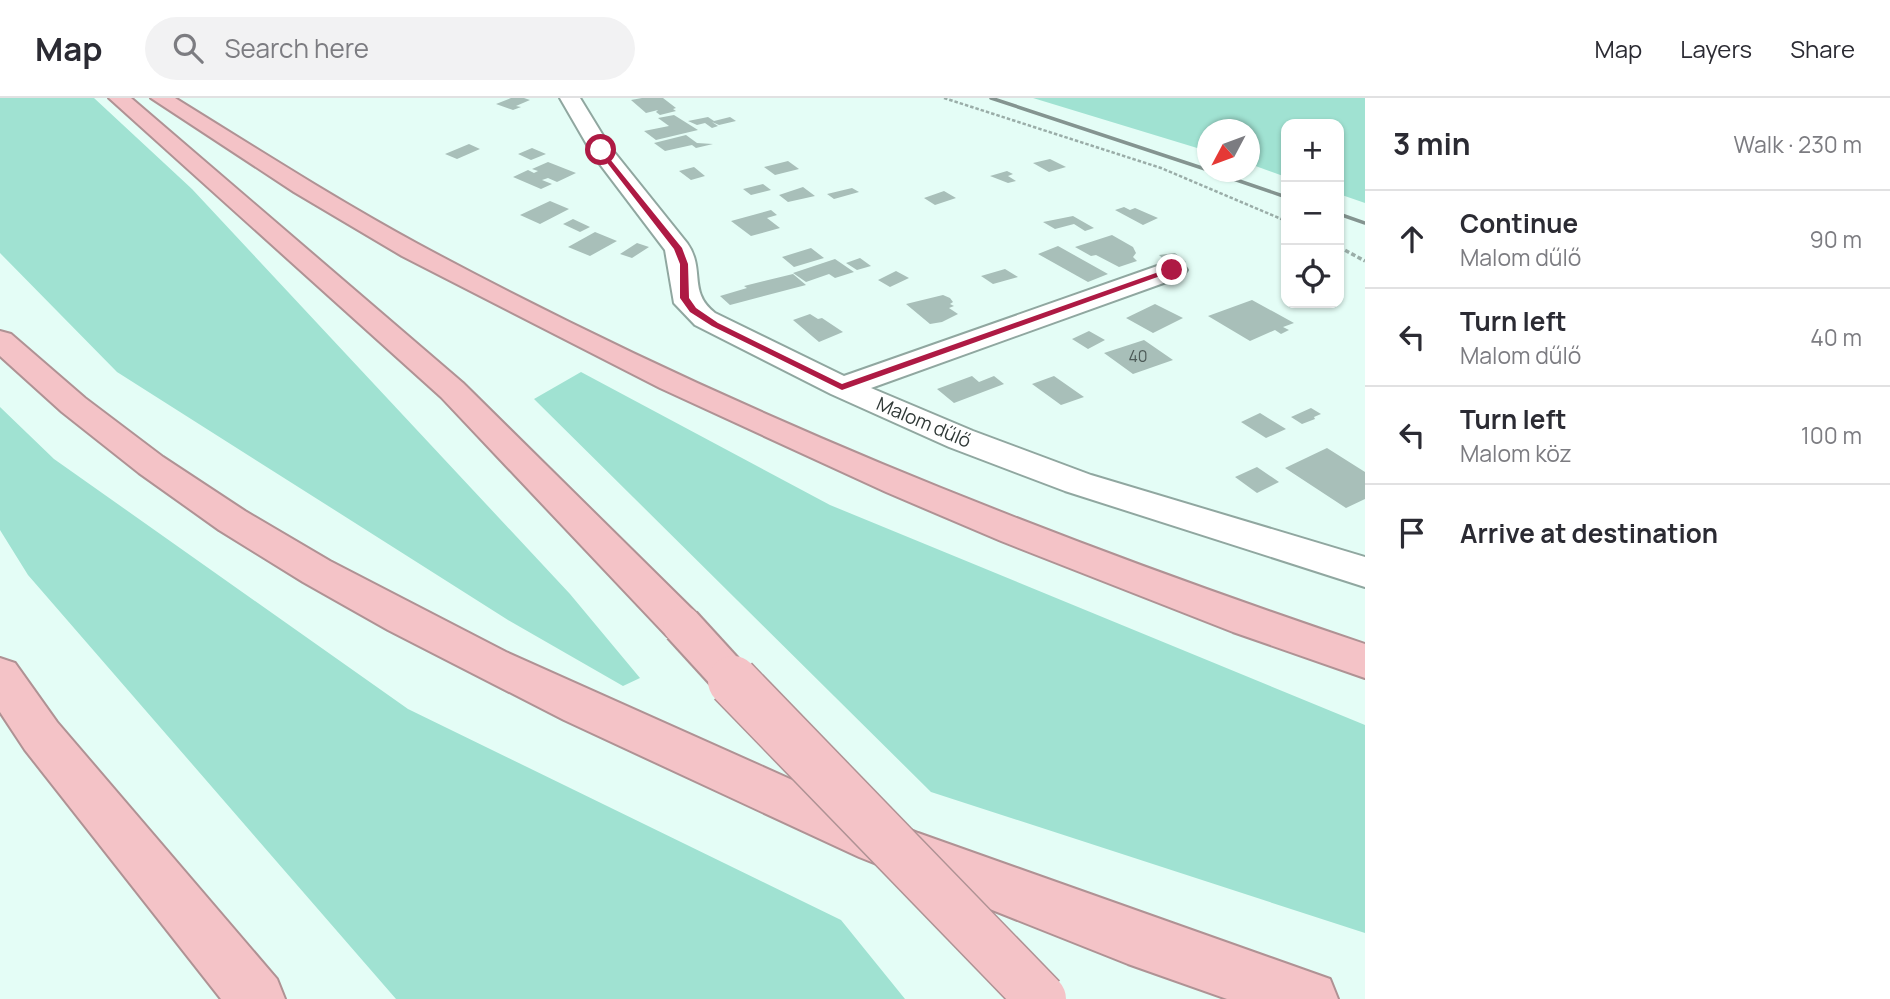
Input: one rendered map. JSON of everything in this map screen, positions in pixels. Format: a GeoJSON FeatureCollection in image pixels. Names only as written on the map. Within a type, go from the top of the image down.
{"type":"FeatureCollection","features":[{"type":"Feature","properties":{"kind":"highway"},"geometry":{"type":"LineString","coordinates":[[119,98],[452,390],[682,625],[780,733],[1041,999]]}},
{"type":"Feature","properties":{"kind":"highway"},"geometry":{"type":"LineString","coordinates":[[161,98],[299,184],[445,269],[674,382],[965,512],[1267,628],[1365,661]]}},
{"type":"Feature","properties":{"kind":"highway"},"geometry":{"type":"LineString","coordinates":[[0,340],[142,457],[252,533],[386,612],[583,708],[945,869],[1310,999]]}},
{"type":"Feature","properties":{"kind":"highway"},"geometry":{"type":"LineString","coordinates":[[0,676],[41,736],[257,999]]}},
{"type":"Feature","properties":{"kind":"street","name":"Malom dűlő"},"geometry":{"type":"LineString","coordinates":[[570,98],[601,150],[678,248],[684,264],[684,298],[693,310],[715,325],[842,387],[961,439],[1078,484],[1365,572]]}},
{"type":"Feature","properties":{"kind":"street"},"geometry":{"type":"LineString","coordinates":[[842,387],[1172,270]]}},
{"type":"Feature","properties":{"kind":"path"},"geometry":{"type":"LineString","coordinates":[[944,98],[1143,162],[1212,187],[1281,219]]}},
{"type":"Feature","properties":{"kind":"path"},"geometry":{"type":"LineString","coordinates":[[1344,250],[1365,261]]}},
{"type":"Feature","properties":{"kind":"green space"},"geometry":{"type":"Polygon","coordinates":[[[0,98],[94,98],[192,189],[570,594],[640,678],[623,686],[508,620],[117,372],[0,253],[0,98]]]}},
{"type":"Feature","properties":{"kind":"green space"},"geometry":{"type":"Polygon","coordinates":[[[1033,98],[1365,98],[1365,203],[1344,196],[1344,119],[1281,119],[1281,175],[1260,168],[1260,119],[1197,119],[1197,148],[1033,98]]]}},
{"type":"Feature","properties":{"kind":"green space"},"geometry":{"type":"Polygon","coordinates":[[[581,372],[830,505],[1365,725],[1365,933],[931,792],[534,399],[581,372]]]}},
{"type":"Feature","properties":{"kind":"green space"},"geometry":{"type":"Polygon","coordinates":[[[0,407],[54,459],[408,709],[841,920],[905,999],[396,999],[28,575],[0,530],[0,407]]]}},
{"type":"Feature","properties":{"kind":"building"},"geometry":{"type":"Polygon","coordinates":[[[511,98],[530,100],[513,110],[496,104],[511,98]]]}},
{"type":"Feature","properties":{"kind":"building"},"geometry":{"type":"Polygon","coordinates":[[[663,98],[676,108],[673,109],[676,111],[660,115],[656,112],[658,110],[646,113],[631,100],[663,98]]]}},
{"type":"Feature","properties":{"kind":"building"},"geometry":{"type":"Polygon","coordinates":[[[674,115],[698,130],[656,140],[644,131],[669,126],[658,118],[674,115]]]}},
{"type":"Feature","properties":{"kind":"building"},"geometry":{"type":"Polygon","coordinates":[[[708,117],[714,121],[730,117],[736,121],[719,125],[712,122],[718,126],[712,128],[705,123],[697,125],[688,121],[708,117]]]}},
{"type":"Feature","properties":{"kind":"building"},"geometry":{"type":"Polygon","coordinates":[[[686,135],[697,143],[713,144],[665,151],[654,143],[686,135]]]}},
{"type":"Feature","properties":{"kind":"building"},"geometry":{"type":"Polygon","coordinates":[[[469,144],[480,149],[457,159],[445,154],[469,144]]]}},
{"type":"Feature","properties":{"kind":"building"},"geometry":{"type":"Polygon","coordinates":[[[532,148],[546,154],[531,160],[518,154],[532,148]]]}},
{"type":"Feature","properties":{"kind":"building"},"geometry":{"type":"Polygon","coordinates":[[[1050,159],[1066,167],[1049,172],[1033,163],[1050,159]]]}},
{"type":"Feature","properties":{"kind":"building"},"geometry":{"type":"Polygon","coordinates":[[[788,161],[799,169],[775,175],[764,167],[788,161]]]}},
{"type":"Feature","properties":{"kind":"building"},"geometry":{"type":"Polygon","coordinates":[[[548,162],[576,173],[557,182],[548,178],[542,180],[552,184],[541,189],[513,177],[528,170],[534,173],[538,171],[532,169],[548,162]]]}},
{"type":"Feature","properties":{"kind":"building"},"geometry":{"type":"Polygon","coordinates":[[[694,167],[705,176],[691,180],[679,171],[694,167]]]}},
{"type":"Feature","properties":{"kind":"building"},"geometry":{"type":"Polygon","coordinates":[[[1007,171],[1013,174],[1008,176],[1016,181],[1008,183],[990,176],[1007,171]]]}},
{"type":"Feature","properties":{"kind":"building"},"geometry":{"type":"Polygon","coordinates":[[[763,184],[771,190],[751,195],[743,189],[763,184]]]}},
{"type":"Feature","properties":{"kind":"building"},"geometry":{"type":"Polygon","coordinates":[[[803,187],[815,196],[788,202],[779,195],[803,187]]]}},
{"type":"Feature","properties":{"kind":"building"},"geometry":{"type":"Polygon","coordinates":[[[852,188],[859,192],[834,199],[827,194],[852,188]]]}},
{"type":"Feature","properties":{"kind":"building"},"geometry":{"type":"Polygon","coordinates":[[[944,191],[956,198],[935,205],[924,198],[944,191]]]}},
{"type":"Feature","properties":{"kind":"building"},"geometry":{"type":"Polygon","coordinates":[[[550,201],[569,209],[540,224],[520,215],[550,201]]]}},
{"type":"Feature","properties":{"kind":"building"},"geometry":{"type":"Polygon","coordinates":[[[1124,207],[1130,210],[1135,208],[1158,218],[1143,225],[1115,210],[1124,207]]]}},
{"type":"Feature","properties":{"kind":"building"},"geometry":{"type":"Polygon","coordinates":[[[771,210],[777,215],[767,218],[780,228],[751,236],[731,221],[771,210]]]}},
{"type":"Feature","properties":{"kind":"building"},"geometry":{"type":"Polygon","coordinates":[[[1073,216],[1094,228],[1085,231],[1074,224],[1055,229],[1043,222],[1073,216]]]}},
{"type":"Feature","properties":{"kind":"building"},"geometry":{"type":"Polygon","coordinates":[[[573,219],[590,227],[580,232],[563,224],[573,219]]]}},
{"type":"Feature","properties":{"kind":"building"},"geometry":{"type":"Polygon","coordinates":[[[595,232],[617,241],[590,256],[568,247],[595,232]]]}},
{"type":"Feature","properties":{"kind":"building"},"geometry":{"type":"Polygon","coordinates":[[[1112,235],[1133,247],[1136,253],[1133,257],[1137,261],[1119,267],[1075,247],[1112,235]]]}},
{"type":"Feature","properties":{"kind":"building"},"geometry":{"type":"Polygon","coordinates":[[[637,243],[649,247],[632,258],[620,254],[637,243]]]}},
{"type":"Feature","properties":{"kind":"building"},"geometry":{"type":"Polygon","coordinates":[[[1058,246],[1108,274],[1088,282],[1038,254],[1058,246]]]}},
{"type":"Feature","properties":{"kind":"building"},"geometry":{"type":"Polygon","coordinates":[[[811,248],[824,258],[794,267],[782,257],[811,248]]]}},
{"type":"Feature","properties":{"kind":"building"},"geometry":{"type":"Polygon","coordinates":[[[1175,253],[1186,262],[1169,264],[1159,255],[1175,253]]]}},
{"type":"Feature","properties":{"kind":"building"},"geometry":{"type":"Polygon","coordinates":[[[860,258],[871,266],[857,270],[846,263],[860,258]]]}},
{"type":"Feature","properties":{"kind":"building"},"geometry":{"type":"Polygon","coordinates":[[[835,259],[854,272],[835,278],[829,274],[806,282],[793,273],[835,259]]]}},
{"type":"Feature","properties":{"kind":"building"},"geometry":{"type":"Polygon","coordinates":[[[1005,269],[1018,277],[993,284],[981,276],[1005,269]]]}},
{"type":"Feature","properties":{"kind":"building"},"geometry":{"type":"Polygon","coordinates":[[[896,271],[909,278],[890,287],[878,280],[896,271]]]}},
{"type":"Feature","properties":{"kind":"building"},"geometry":{"type":"Polygon","coordinates":[[[793,274],[806,285],[730,305],[720,296],[747,288],[744,286],[793,274]]]}},
{"type":"Feature","properties":{"kind":"building"},"geometry":{"type":"Polygon","coordinates":[[[943,295],[950,298],[953,302],[950,304],[954,306],[949,308],[958,314],[942,322],[930,324],[906,304],[943,295]]]}},
{"type":"Feature","properties":{"kind":"building"},"geometry":{"type":"Polygon","coordinates":[[[1252,300],[1294,323],[1283,327],[1289,330],[1281,334],[1275,330],[1250,341],[1208,316],[1252,300]]]}},
{"type":"Feature","properties":{"kind":"building"},"geometry":{"type":"Polygon","coordinates":[[[1155,304],[1183,318],[1153,333],[1126,318],[1155,304]]]}},
{"type":"Feature","properties":{"kind":"building"},"geometry":{"type":"Polygon","coordinates":[[[810,314],[818,319],[822,318],[843,332],[819,342],[793,320],[810,314]]]}},
{"type":"Feature","properties":{"kind":"building"},"geometry":{"type":"Polygon","coordinates":[[[1089,331],[1105,340],[1088,349],[1072,339],[1089,331]]]}},
{"type":"Feature","properties":{"kind":"building"},"geometry":{"type":"Polygon","coordinates":[[[1144,340],[1173,360],[1133,374],[1104,353],[1144,340]]]}},
{"type":"Feature","properties":{"kind":"building"},"geometry":{"type":"Polygon","coordinates":[[[972,376],[979,382],[994,376],[1004,384],[954,403],[937,389],[972,376]]]}},
{"type":"Feature","properties":{"kind":"building"},"geometry":{"type":"Polygon","coordinates":[[[1054,376],[1084,397],[1061,405],[1032,384],[1054,376]]]}},
{"type":"Feature","properties":{"kind":"building"},"geometry":{"type":"Polygon","coordinates":[[[1311,408],[1321,414],[1314,417],[1315,419],[1302,424],[1291,417],[1311,408]]]}},
{"type":"Feature","properties":{"kind":"building"},"geometry":{"type":"Polygon","coordinates":[[[1260,413],[1286,429],[1266,438],[1241,422],[1260,413]]]}},
{"type":"Feature","properties":{"kind":"building"},"geometry":{"type":"Polygon","coordinates":[[[1327,448],[1365,472],[1365,499],[1346,508],[1285,468],[1327,448]]]}},
{"type":"Feature","properties":{"kind":"building"},"geometry":{"type":"Polygon","coordinates":[[[1257,467],[1279,482],[1257,493],[1235,477],[1257,467]]]}},
{"type":"Feature","properties":{"kind":"railway"},"geometry":{"type":"LineString","coordinates":[[991,98],[1197,166]]}},
{"type":"Feature","properties":{"kind":"railway"},"geometry":{"type":"LineString","coordinates":[[1242,182],[1281,195]]}},
{"type":"Feature","properties":{"kind":"railway"},"geometry":{"type":"LineString","coordinates":[[1344,216],[1365,223]]}},
{"type":"Feature","properties":{"kind":"route"},"geometry":{"type":"LineString","coordinates":[[601,150],[678,248],[684,264],[684,298],[693,310],[715,325],[842,387],[1172,270]]}}]}
